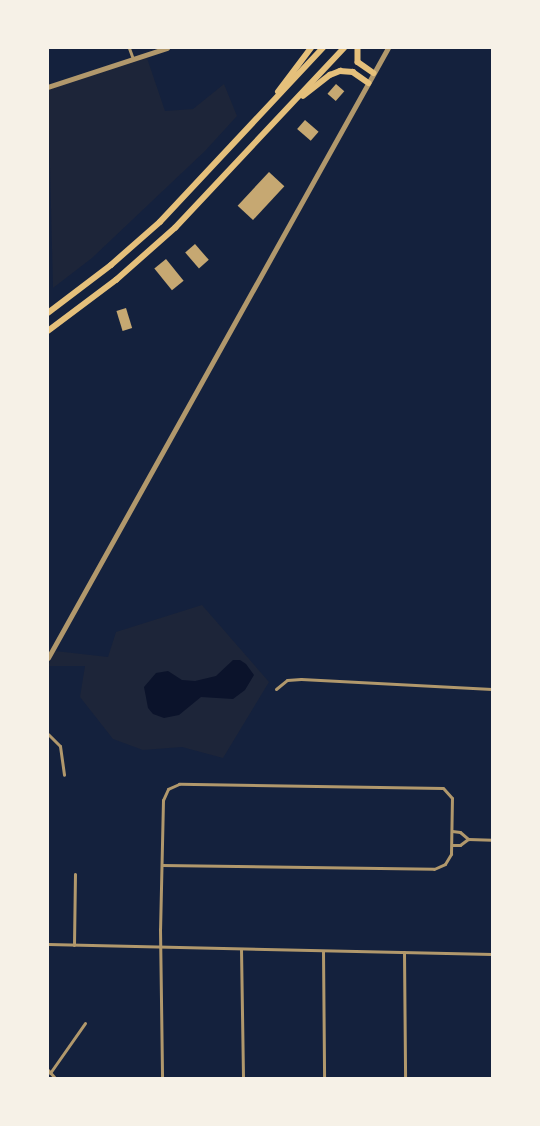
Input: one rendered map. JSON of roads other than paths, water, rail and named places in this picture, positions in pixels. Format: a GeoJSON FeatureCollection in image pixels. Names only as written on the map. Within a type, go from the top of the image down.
{"type":"FeatureCollection","features":[{"type":"Feature","properties":{"kind":"highway"},"geometry":{"type":"LineString","coordinates":[[268,107],[295,66],[310,48]]}},
{"type":"Feature","properties":{"kind":"highway"},"geometry":{"type":"LineString","coordinates":[[48,313],[111,265],[160,222],[323,48]]}},
{"type":"Feature","properties":{"kind":"highway"},"geometry":{"type":"LineString","coordinates":[[48,331],[107,288],[166,237],[344,48]]}},
{"type":"Feature","properties":{"kind":"highway"},"geometry":{"type":"LineString","coordinates":[[358,48],[358,62],[374,73]]}},
{"type":"Feature","properties":{"kind":"highway"},"geometry":{"type":"LineString","coordinates":[[292,104],[337,71],[350,71],[368,83]]}},
{"type":"Feature","properties":{"kind":"street"},"geometry":{"type":"LineString","coordinates":[[129,48],[133,59]]}},
{"type":"Feature","properties":{"kind":"street"},"geometry":{"type":"LineString","coordinates":[[48,88],[167,48]]}},
{"type":"Feature","properties":{"kind":"street"},"geometry":{"type":"LineString","coordinates":[[48,658],[388,48]]}},
{"type":"Feature","properties":{"kind":"street"},"geometry":{"type":"LineString","coordinates":[[276,690],[287,680],[301,679],[492,689]]}},
{"type":"Feature","properties":{"kind":"street"},"geometry":{"type":"LineString","coordinates":[[48,734],[60,746],[64,775]]}},
{"type":"Feature","properties":{"kind":"street"},"geometry":{"type":"LineString","coordinates":[[162,865],[434,869],[448,860],[452,845],[452,798],[443,788],[179,784],[168,789],[163,800],[160,947],[160,1070],[162,1078]]}},
{"type":"Feature","properties":{"kind":"street"},"geometry":{"type":"LineString","coordinates":[[452,831],[460,832],[468,839],[492,840]]}},
{"type":"Feature","properties":{"kind":"street"},"geometry":{"type":"LineString","coordinates":[[452,845],[460,845],[468,839]]}},
{"type":"Feature","properties":{"kind":"street"},"geometry":{"type":"LineString","coordinates":[[74,945],[75,874]]}},
{"type":"Feature","properties":{"kind":"street"},"geometry":{"type":"LineString","coordinates":[[48,944],[492,954]]}},
{"type":"Feature","properties":{"kind":"street"},"geometry":{"type":"LineString","coordinates":[[241,949],[243,1078]]}},
{"type":"Feature","properties":{"kind":"street"},"geometry":{"type":"LineString","coordinates":[[323,951],[324,1078]]}},
{"type":"Feature","properties":{"kind":"street"},"geometry":{"type":"LineString","coordinates":[[404,952],[405,1078]]}},
{"type":"Feature","properties":{"kind":"street"},"geometry":{"type":"LineString","coordinates":[[55,1078],[49,1072],[85,1023]]}}]}
